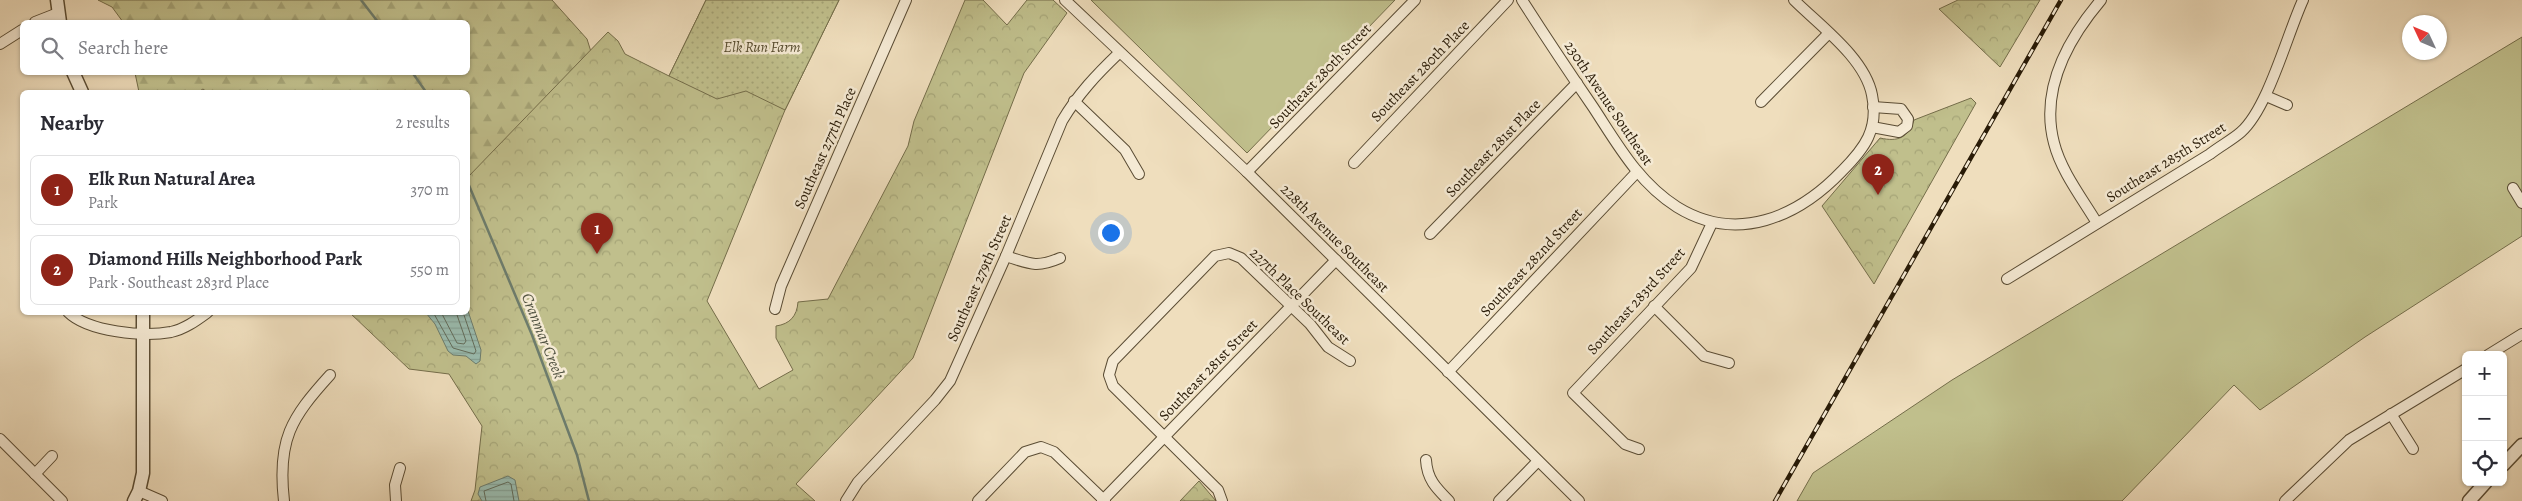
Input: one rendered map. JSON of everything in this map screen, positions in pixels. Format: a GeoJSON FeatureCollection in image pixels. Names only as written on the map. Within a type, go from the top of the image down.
{"type":"FeatureCollection","features":[{"type":"Feature","properties":{"kind":"street","name":"Southeast 277th Place"},"geometry":{"type":"LineString","coordinates":[[775,309],[781,286],[906,0]]}},
{"type":"Feature","properties":{"kind":"street","name":"228th Avenue Southeast"},"geometry":{"type":"LineString","coordinates":[[1065,0],[1119,53],[1248,172],[1579,501]]}},
{"type":"Feature","properties":{"kind":"street","name":"Southeast 280th Street"},"geometry":{"type":"LineString","coordinates":[[1248,172],[1415,0]]}},
{"type":"Feature","properties":{"kind":"street","name":"Southeast 280th Place"},"geometry":{"type":"LineString","coordinates":[[1354,163],[1508,0]]}},
{"type":"Feature","properties":{"kind":"street","name":"230th Avenue Southeast"},"geometry":{"type":"LineString","coordinates":[[1522,0],[1636,173],[1678,208],[1712,223]]}},
{"type":"Feature","properties":{"kind":"street"},"geometry":{"type":"LineString","coordinates":[[1712,223],[1752,223],[1777,218],[1800,207],[1822,192],[1858,155],[1870,138],[1873,107],[1872,93],[1862,70],[1852,56],[1794,0]]}},
{"type":"Feature","properties":{"kind":"street"},"geometry":{"type":"LineString","coordinates":[[2097,223],[2062,164],[2054,144],[2051,127],[2052,88],[2058,66],[2083,24],[2101,0]]}},
{"type":"Feature","properties":{"kind":"street","name":"Southeast 285th Street"},"geometry":{"type":"LineString","coordinates":[[2007,279],[2242,131],[2266,96],[2289,30],[2303,0]]}},
{"type":"Feature","properties":{"kind":"street"},"geometry":{"type":"LineString","coordinates":[[40,20],[58,12]]}},
{"type":"Feature","properties":{"kind":"street"},"geometry":{"type":"LineString","coordinates":[[0,44],[20,31]]}},
{"type":"Feature","properties":{"kind":"street"},"geometry":{"type":"LineString","coordinates":[[1761,102],[1828,34]]}},
{"type":"Feature","properties":{"kind":"street","name":"Southeast 279th Street"},"geometry":{"type":"LineString","coordinates":[[846,501],[858,482],[935,400],[950,381],[1006,256],[1062,121],[1074,101],[1119,53]]}},
{"type":"Feature","properties":{"kind":"street"},"geometry":{"type":"LineString","coordinates":[[74,75],[81,90]]}},
{"type":"Feature","properties":{"kind":"street","name":"Southeast 281st Place"},"geometry":{"type":"LineString","coordinates":[[1430,234],[1577,83]]}},
{"type":"Feature","properties":{"kind":"street"},"geometry":{"type":"LineString","coordinates":[[2266,96],[2287,104]]}},
{"type":"Feature","properties":{"kind":"street"},"geometry":{"type":"LineString","coordinates":[[1074,101],[1125,150],[1139,174]]}},
{"type":"Feature","properties":{"kind":"street"},"geometry":{"type":"LineString","coordinates":[[1872,127],[1899,132],[1907,126],[1908,119],[1901,109],[1873,107]]}},
{"type":"Feature","properties":{"kind":"street","name":"Southeast 282nd Street"},"geometry":{"type":"LineString","coordinates":[[1448,372],[1636,173]]}},
{"type":"Feature","properties":{"kind":"street"},"geometry":{"type":"LineString","coordinates":[[2513,188],[2522,203]]}},
{"type":"Feature","properties":{"kind":"street","name":"Southeast 283rd Street"},"geometry":{"type":"LineString","coordinates":[[1639,449],[1625,444],[1573,393],[1691,268],[1712,223]]}},
{"type":"Feature","properties":{"kind":"street","name":"227th Place Southeast"},"geometry":{"type":"LineString","coordinates":[[1164,437],[1113,386],[1109,375],[1114,361],[1215,256],[1229,253],[1241,258],[1310,324],[1328,347],[1350,361]]}},
{"type":"Feature","properties":{"kind":"street"},"geometry":{"type":"LineString","coordinates":[[1006,256],[1032,265],[1044,265],[1060,258]]}},
{"type":"Feature","properties":{"kind":"street","name":"Southeast 281st Street"},"geometry":{"type":"LineString","coordinates":[[1103,501],[1336,260]]}},
{"type":"Feature","properties":{"kind":"street"},"geometry":{"type":"LineString","coordinates":[[1654,306],[1704,356],[1729,363]]}},
{"type":"Feature","properties":{"kind":"street"},"geometry":{"type":"LineString","coordinates":[[73,315],[90,326],[144,334],[170,332],[185,327],[203,315]]}},
{"type":"Feature","properties":{"kind":"street"},"geometry":{"type":"LineString","coordinates":[[143,315],[143,473],[137,496],[162,501]]}},
{"type":"Feature","properties":{"kind":"street"},"geometry":{"type":"LineString","coordinates":[[2494,351],[2522,334]]}},
{"type":"Feature","properties":{"kind":"street"},"geometry":{"type":"LineString","coordinates":[[2285,501],[2348,440],[2462,371]]}},
{"type":"Feature","properties":{"kind":"street"},"geometry":{"type":"LineString","coordinates":[[284,501],[281,472],[288,434],[303,405],[330,374]]}},
{"type":"Feature","properties":{"kind":"street"},"geometry":{"type":"LineString","coordinates":[[2391,414],[2413,449]]}},
{"type":"Feature","properties":{"kind":"street"},"geometry":{"type":"LineString","coordinates":[[1164,437],[1218,490],[1222,501]]}},
{"type":"Feature","properties":{"kind":"street"},"geometry":{"type":"LineString","coordinates":[[0,439],[62,501]]}},
{"type":"Feature","properties":{"kind":"street"},"geometry":{"type":"LineString","coordinates":[[2507,461],[2522,445]]}},
{"type":"Feature","properties":{"kind":"street"},"geometry":{"type":"LineString","coordinates":[[978,501],[1025,452],[1041,447],[1054,452],[1103,501]]}},
{"type":"Feature","properties":{"kind":"street"},"geometry":{"type":"LineString","coordinates":[[35,474],[52,456]]}},
{"type":"Feature","properties":{"kind":"street"},"geometry":{"type":"LineString","coordinates":[[1426,460],[1427,473],[1432,485],[1449,501]]}},
{"type":"Feature","properties":{"kind":"street"},"geometry":{"type":"LineString","coordinates":[[1499,501],[1538,461]]}},
{"type":"Feature","properties":{"kind":"street"},"geometry":{"type":"LineString","coordinates":[[396,501],[395,485],[400,468]]}},
{"type":"Feature","properties":{"kind":"street"},"geometry":{"type":"LineString","coordinates":[[2469,501],[2482,486]]}},
{"type":"Feature","properties":{"kind":"green space"},"geometry":{"type":"Polygon","coordinates":[[[98,0],[552,0],[587,39],[592,55],[470,238],[470,90],[139,90],[135,75],[470,75],[470,20],[122,20],[112,7],[98,0]]]}},
{"type":"Feature","properties":{"kind":"green space"},"geometry":{"type":"Polygon","coordinates":[[[706,0],[839,0],[785,110],[707,301],[759,389],[793,370],[776,338],[776,326],[792,318],[798,302],[828,299],[908,146],[914,121],[965,0],[983,0],[1007,25],[1027,0],[1053,0],[1067,13],[1024,73],[913,358],[796,484],[815,501],[471,501],[475,490],[482,426],[449,374],[409,369],[352,315],[470,315],[470,175],[608,32],[618,41],[625,54],[669,76],[706,0]]]}},
{"type":"Feature","properties":{"kind":"green space","name":"Elk Run Farm"},"geometry":{"type":"Polygon","coordinates":[[[706,0],[839,0],[785,110],[746,91],[717,99],[669,76],[706,0]]]}},
{"type":"Feature","properties":{"kind":"green space"},"geometry":{"type":"Polygon","coordinates":[[[1091,0],[1395,0],[1247,153],[1091,0]]]}},
{"type":"Feature","properties":{"kind":"green space"},"geometry":{"type":"Polygon","coordinates":[[[1958,0],[2040,0],[2000,67],[1939,9],[1958,0]]]}},
{"type":"Feature","properties":{"kind":"green space"},"geometry":{"type":"Polygon","coordinates":[[[2522,37],[2522,236],[2365,337],[2260,410],[2234,385],[2122,501],[1797,501],[1813,473],[1952,380],[2522,37]]]}},
{"type":"Feature","properties":{"kind":"green space"},"geometry":{"type":"Polygon","coordinates":[[[1971,98],[1976,103],[1874,284],[1822,206],[1880,138],[1897,139],[1902,137],[1909,131],[1914,120],[1971,98]]]}},
{"type":"Feature","properties":{"kind":"green space"},"geometry":{"type":"Polygon","coordinates":[[[1199,481],[1216,501],[1180,501],[1199,481]]]}},
{"type":"Feature","properties":{"kind":"water"},"geometry":{"type":"Polygon","coordinates":[[[428,315],[469,315],[481,350],[480,361],[476,364],[466,356],[453,355],[448,351],[435,324],[428,315]]]}},
{"type":"Feature","properties":{"kind":"water"},"geometry":{"type":"Polygon","coordinates":[[[508,476],[515,480],[519,501],[482,501],[478,494],[480,487],[508,476]]]}},
{"type":"Feature","properties":{"kind":"waterway","name":"Cranmar Creek"},"geometry":{"type":"LineString","coordinates":[[361,0],[376,20]]}},
{"type":"Feature","properties":{"kind":"waterway","name":"Cranmar Creek"},"geometry":{"type":"LineString","coordinates":[[414,75],[425,90]]}},
{"type":"Feature","properties":{"kind":"waterway","name":"Cranmar Creek"},"geometry":{"type":"LineString","coordinates":[[470,188],[532,335],[577,455],[589,501]]}},
{"type":"Feature","properties":{"kind":"railway"},"geometry":{"type":"LineString","coordinates":[[1775,501],[2061,0]]}},
{"type":"Feature","properties":{"kind":"place","name":"Diamond Hills Neighborhood Park"},"geometry":{"type":"Point","coordinates":[1878,195]}},
{"type":"Feature","properties":{"kind":"place","name":"Elk Run Natural Area"},"geometry":{"type":"Point","coordinates":[597,254]}}]}
